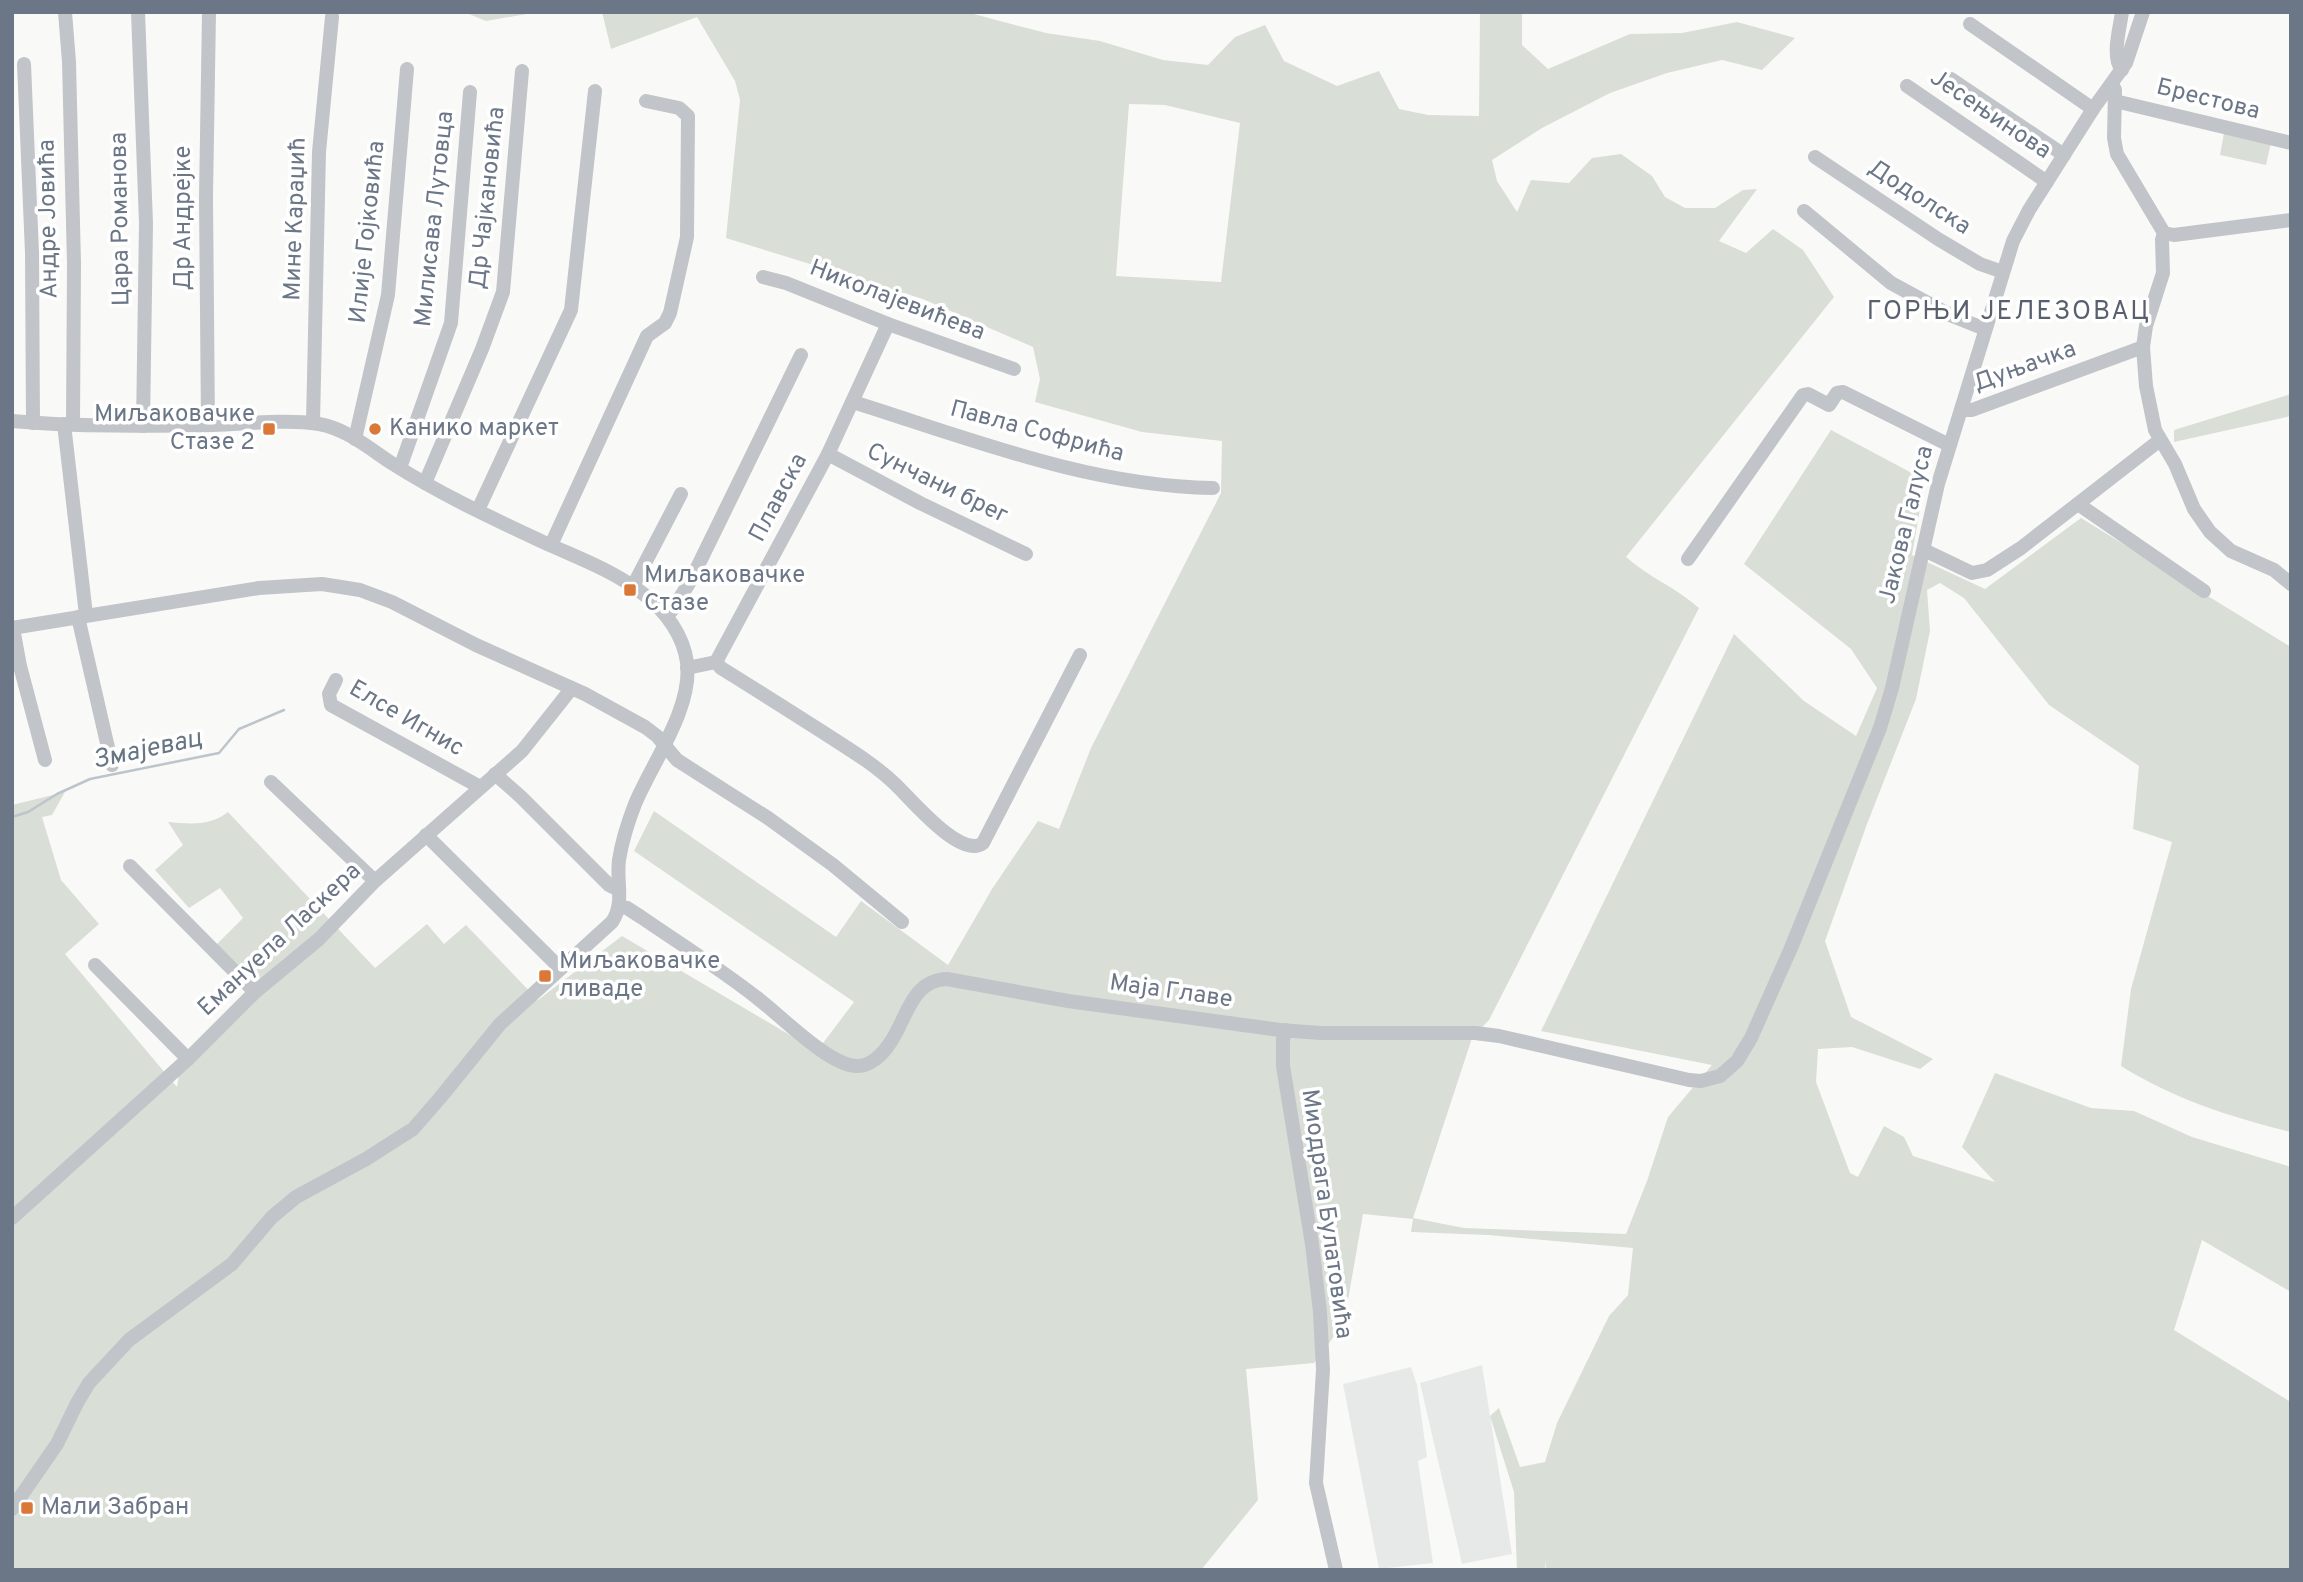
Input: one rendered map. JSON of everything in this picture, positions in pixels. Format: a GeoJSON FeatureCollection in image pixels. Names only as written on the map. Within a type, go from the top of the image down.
{"type":"FeatureCollection","features":[{"type":"Feature","properties":{"kind":"street","name":"Андре Јовића"},"geometry":{"type":"LineString","coordinates":[[65,12],[69,62],[74,263],[69,424],[82,616],[112,765]]}},
{"type":"Feature","properties":{"kind":"street","name":"Цара Романова"},"geometry":{"type":"LineString","coordinates":[[138,12],[146,223],[143,426]]}},
{"type":"Feature","properties":{"kind":"street","name":"Др Андрејке"},"geometry":{"type":"LineString","coordinates":[[208,425],[206,197],[209,12]]}},
{"type":"Feature","properties":{"kind":"street","name":"Јакова Галуса"},"geometry":{"type":"LineString","coordinates":[[1766,1006],[1880,728],[1892,688],[1949,446],[2020,226],[2093,109],[2122,69],[2132,49],[2143,12]]}},
{"type":"Feature","properties":{"kind":"street"},"geometry":{"type":"LineString","coordinates":[[2120,13],[2117,56],[2122,69]]}},
{"type":"Feature","properties":{"kind":"street","name":"Мине Караџић"},"geometry":{"type":"LineString","coordinates":[[313,424],[319,152],[332,17]]}},
{"type":"Feature","properties":{"kind":"street"},"geometry":{"type":"LineString","coordinates":[[1970,24],[2093,109]]}},
{"type":"Feature","properties":{"kind":"street"},"geometry":{"type":"LineString","coordinates":[[24,64],[32,253],[33,423]]}},
{"type":"Feature","properties":{"kind":"street","name":"Илије Гојковића"},"geometry":{"type":"LineString","coordinates":[[355,439],[388,295],[407,69]]}},
{"type":"Feature","properties":{"kind":"street","name":"Др Чајкановића"},"geometry":{"type":"LineString","coordinates":[[425,483],[482,349],[503,292],[522,71]]}},
{"type":"Feature","properties":{"kind":"street"},"geometry":{"type":"LineString","coordinates":[[1951,79],[2064,155]]}},
{"type":"Feature","properties":{"kind":"street"},"geometry":{"type":"LineString","coordinates":[[2112,83],[2115,87],[2114,138],[2117,154],[2164,233],[2162,273],[2146,326],[2143,347],[2150,412],[2160,440],[2175,464],[2194,509],[2210,532],[2223,545],[2274,570],[2291,584]]}},
{"type":"Feature","properties":{"kind":"street","name":"Јесењинова"},"geometry":{"type":"LineString","coordinates":[[1907,86],[2047,182]]}},
{"type":"Feature","properties":{"kind":"street"},"geometry":{"type":"LineString","coordinates":[[478,510],[571,310],[595,91]]}},
{"type":"Feature","properties":{"kind":"street","name":"Милисава Лутовца"},"geometry":{"type":"LineString","coordinates":[[400,468],[450,323],[470,92]]}},
{"type":"Feature","properties":{"kind":"street"},"geometry":{"type":"LineString","coordinates":[[551,545],[647,336],[665,323],[670,313],[686,248],[688,116],[679,108],[646,101]]}},
{"type":"Feature","properties":{"kind":"street","name":"Брестова"},"geometry":{"type":"LineString","coordinates":[[2115,101],[2291,143]]}},
{"type":"Feature","properties":{"kind":"street","name":"Додолска"},"geometry":{"type":"LineString","coordinates":[[1815,157],[1938,239],[1980,264],[2003,272]]}},
{"type":"Feature","properties":{"kind":"street"},"geometry":{"type":"LineString","coordinates":[[1804,211],[1891,283],[1950,315],[1985,329]]}},
{"type":"Feature","properties":{"kind":"street"},"geometry":{"type":"LineString","coordinates":[[2164,233],[2174,235],[2291,220]]}},
{"type":"Feature","properties":{"kind":"street","name":"Николајевићева"},"geometry":{"type":"LineString","coordinates":[[763,276],[1014,369]]}},
{"type":"Feature","properties":{"kind":"street","name":"Плавска"},"geometry":{"type":"LineString","coordinates":[[716,662],[828,454],[888,324]]}},
{"type":"Feature","properties":{"kind":"street","name":"Дуњачка"},"geometry":{"type":"LineString","coordinates":[[1961,410],[1972,410],[2143,347]]}},
{"type":"Feature","properties":{"kind":"street"},"geometry":{"type":"LineString","coordinates":[[667,616],[691,580],[801,355]]}},
{"type":"Feature","properties":{"kind":"street"},"geometry":{"type":"LineString","coordinates":[[1688,559],[1803,395],[1808,394],[1828,405],[1837,393],[1843,393],[1949,446]]}},
{"type":"Feature","properties":{"kind":"street","name":"Павла Софрића"},"geometry":{"type":"LineString","coordinates":[[853,402],[1088,474],[1145,484],[1213,488]]}},
{"type":"Feature","properties":{"kind":"street"},"geometry":{"type":"LineString","coordinates":[[12,421],[143,426],[313,424],[331,427],[425,483],[633,586],[667,616],[678,634],[687,668],[681,703],[629,819],[619,861],[619,907],[617,915],[605,930],[491,1033],[413,1129],[366,1159],[290,1201],[272,1217],[232,1264],[129,1340],[89,1383],[57,1444],[12,1510]]}},
{"type":"Feature","properties":{"kind":"street"},"geometry":{"type":"LineString","coordinates":[[1924,550],[1976,574],[2006,559],[2160,440]]}},
{"type":"Feature","properties":{"kind":"street","name":"Сунчани брег"},"geometry":{"type":"LineString","coordinates":[[828,454],[920,503],[1026,554]]}},
{"type":"Feature","properties":{"kind":"street"},"geometry":{"type":"LineString","coordinates":[[633,586],[681,494]]}},
{"type":"Feature","properties":{"kind":"street"},"geometry":{"type":"LineString","coordinates":[[2078,504],[2204,590]]}},
{"type":"Feature","properties":{"kind":"street"},"geometry":{"type":"LineString","coordinates":[[45,760],[19,666],[13,628],[259,589],[322,584],[345,586],[392,602],[476,645],[572,688],[645,727],[657,736],[677,760],[768,818],[833,865],[902,922]]}},
{"type":"Feature","properties":{"kind":"street"},"geometry":{"type":"LineString","coordinates":[[687,668],[716,662],[721,668],[851,750],[896,785],[944,831],[975,848],[983,843],[1080,655]]}},
{"type":"Feature","properties":{"kind":"street","name":"Елсе Игнис"},"geometry":{"type":"LineString","coordinates":[[336,680],[329,694],[331,705],[480,787]]}},
{"type":"Feature","properties":{"kind":"street","name":"Емануела Ласкера"},"geometry":{"type":"LineString","coordinates":[[12,1218],[188,1059],[255,992],[319,939],[375,881],[528,745],[572,688]]}},
{"type":"Feature","properties":{"kind":"street"},"geometry":{"type":"LineString","coordinates":[[495,774],[609,885],[619,890]]}},
{"type":"Feature","properties":{"kind":"street"},"geometry":{"type":"LineString","coordinates":[[271,782],[375,881]]}},
{"type":"Feature","properties":{"kind":"street"},"geometry":{"type":"LineString","coordinates":[[426,835],[560,968]]}},
{"type":"Feature","properties":{"kind":"street"},"geometry":{"type":"LineString","coordinates":[[130,866],[255,992]]}},
{"type":"Feature","properties":{"kind":"street","name":"Маја Главе"},"geometry":{"type":"LineString","coordinates":[[619,907],[630,911],[700,957],[756,997],[831,1057],[850,1065],[863,1066],[878,1057],[891,1042],[916,995],[928,984],[941,979],[1068,1001],[1286,1030],[1475,1033],[1701,1081],[1720,1076],[1737,1061],[1766,1006]]}},
{"type":"Feature","properties":{"kind":"street"},"geometry":{"type":"LineString","coordinates":[[94,965],[188,1059]]}},
{"type":"Feature","properties":{"kind":"street","name":"Миодрага Булатовића"},"geometry":{"type":"LineString","coordinates":[[1286,1030],[1283,1040],[1283,1066],[1312,1244],[1320,1312],[1323,1370],[1316,1483],[1336,1570]]}},
{"type":"Feature","properties":{"kind":"shaded area"},"geometry":{"type":"Polygon","coordinates":[[[464,12],[538,12],[486,21],[464,12]]]}},
{"type":"Feature","properties":{"kind":"shaded area"},"geometry":{"type":"Polygon","coordinates":[[[602,12],[966,12],[1046,33],[1100,41],[1163,60],[1208,65],[1235,37],[1265,25],[1284,61],[1337,86],[1379,71],[1399,109],[1428,115],[1479,116],[1480,12],[1522,12],[1522,45],[1548,69],[1630,34],[1682,33],[1737,22],[1795,38],[1762,70],[1722,60],[1667,73],[1610,93],[1542,128],[1492,160],[1497,181],[1517,212],[1531,180],[1569,183],[1592,158],[1621,154],[1652,176],[1665,197],[1685,208],[1715,208],[1743,190],[1757,189],[1719,241],[1746,253],[1773,229],[1803,250],[1834,297],[1626,557],[1699,608],[1489,1020],[1472,1038],[1413,1218],[1464,1228],[1626,1234],[1668,1117],[1712,1065],[1541,1031],[1734,634],[1804,701],[1856,736],[1877,688],[1851,649],[1744,564],[1831,430],[1925,480],[1912,555],[1985,589],[2081,518],[2291,647],[2291,1132],[2203,1106],[2161,1088],[2121,1066],[2131,989],[2172,842],[2133,829],[2139,766],[2049,705],[1964,598],[1940,583],[1927,590],[1930,631],[1916,699],[1825,941],[1851,1017],[1933,1059],[1920,1069],[1852,1047],[1818,1049],[1816,1082],[1850,1173],[1858,1177],[1884,1126],[1904,1137],[1913,1156],[1995,1182],[1962,1147],[1995,1073],[2091,1108],[2134,1111],[2192,1137],[2291,1167],[2291,1292],[2202,1240],[2174,1330],[2291,1402],[2291,1570],[1546,1570],[1546,1560],[1545,1570],[1517,1570],[1514,1492],[1490,1416],[1499,1408],[1520,1467],[1545,1462],[1557,1423],[1609,1316],[1628,1295],[1633,1248],[1488,1235],[1411,1232],[1413,1219],[1363,1214],[1344,1323],[1314,1363],[1246,1369],[1258,1500],[1201,1570],[12,1570],[12,805],[65,792],[52,815],[42,817],[61,880],[99,924],[65,954],[177,1087],[179,1075],[262,993],[216,945],[243,918],[220,888],[189,908],[155,870],[183,845],[168,822],[207,822],[228,812],[375,968],[427,924],[444,944],[466,925],[538,1000],[622,936],[817,1051],[854,1002],[634,851],[654,811],[836,937],[861,901],[948,965],[992,889],[1038,821],[1059,829],[1091,748],[1221,493],[1222,441],[1142,432],[1035,402],[1040,379],[1033,347],[923,299],[726,238],[740,100],[735,81],[697,17],[611,49],[602,12]],[[1129,104],[1116,276],[1221,282],[1240,123],[1165,105],[1129,104]]]}},
{"type":"Feature","properties":{"kind":"shaded area"},"geometry":{"type":"Polygon","coordinates":[[[2224,133],[2271,143],[2266,165],[2220,155],[2224,133]]]}},
{"type":"Feature","properties":{"kind":"shaded area"},"geometry":{"type":"Polygon","coordinates":[[[2291,394],[2291,416],[2174,442],[2174,430],[2291,394]]]}},
{"type":"Feature","properties":{"kind":"shaded area"},"geometry":{"type":"Polygon","coordinates":[[[1482,1365],[1512,1554],[1462,1564],[1420,1383],[1482,1365]]]}},
{"type":"Feature","properties":{"kind":"shaded area"},"geometry":{"type":"Polygon","coordinates":[[[1411,1367],[1417,1385],[1427,1457],[1418,1461],[1433,1563],[1379,1569],[1343,1384],[1411,1367]]]}},
{"type":"Feature","properties":{"kind":"waterway","name":"Змајевац"},"geometry":{"type":"LineString","coordinates":[[12,817],[28,812],[57,794],[90,779],[219,753],[239,729],[284,710]]}},
{"type":"Feature","properties":{"kind":"place","name":"Миљаковачке Стазе 2"},"geometry":{"type":"Point","coordinates":[269,429]}},
{"type":"Feature","properties":{"kind":"place","name":"Канико маркет"},"geometry":{"type":"Point","coordinates":[375,429]}},
{"type":"Feature","properties":{"kind":"place","name":"Миљаковачке Стазе"},"geometry":{"type":"Point","coordinates":[630,590]}},
{"type":"Feature","properties":{"kind":"place","name":"Миљаковачке ливаде"},"geometry":{"type":"Point","coordinates":[545,976]}},
{"type":"Feature","properties":{"kind":"place","name":"Мали Забран"},"geometry":{"type":"Point","coordinates":[27,1508]}},
{"type":"Feature","properties":{"kind":"district","name":"ГОРЊИ ЈЕЛЕЗОВАЦ"},"geometry":{"type":"Point","coordinates":[2009,312]}}]}
